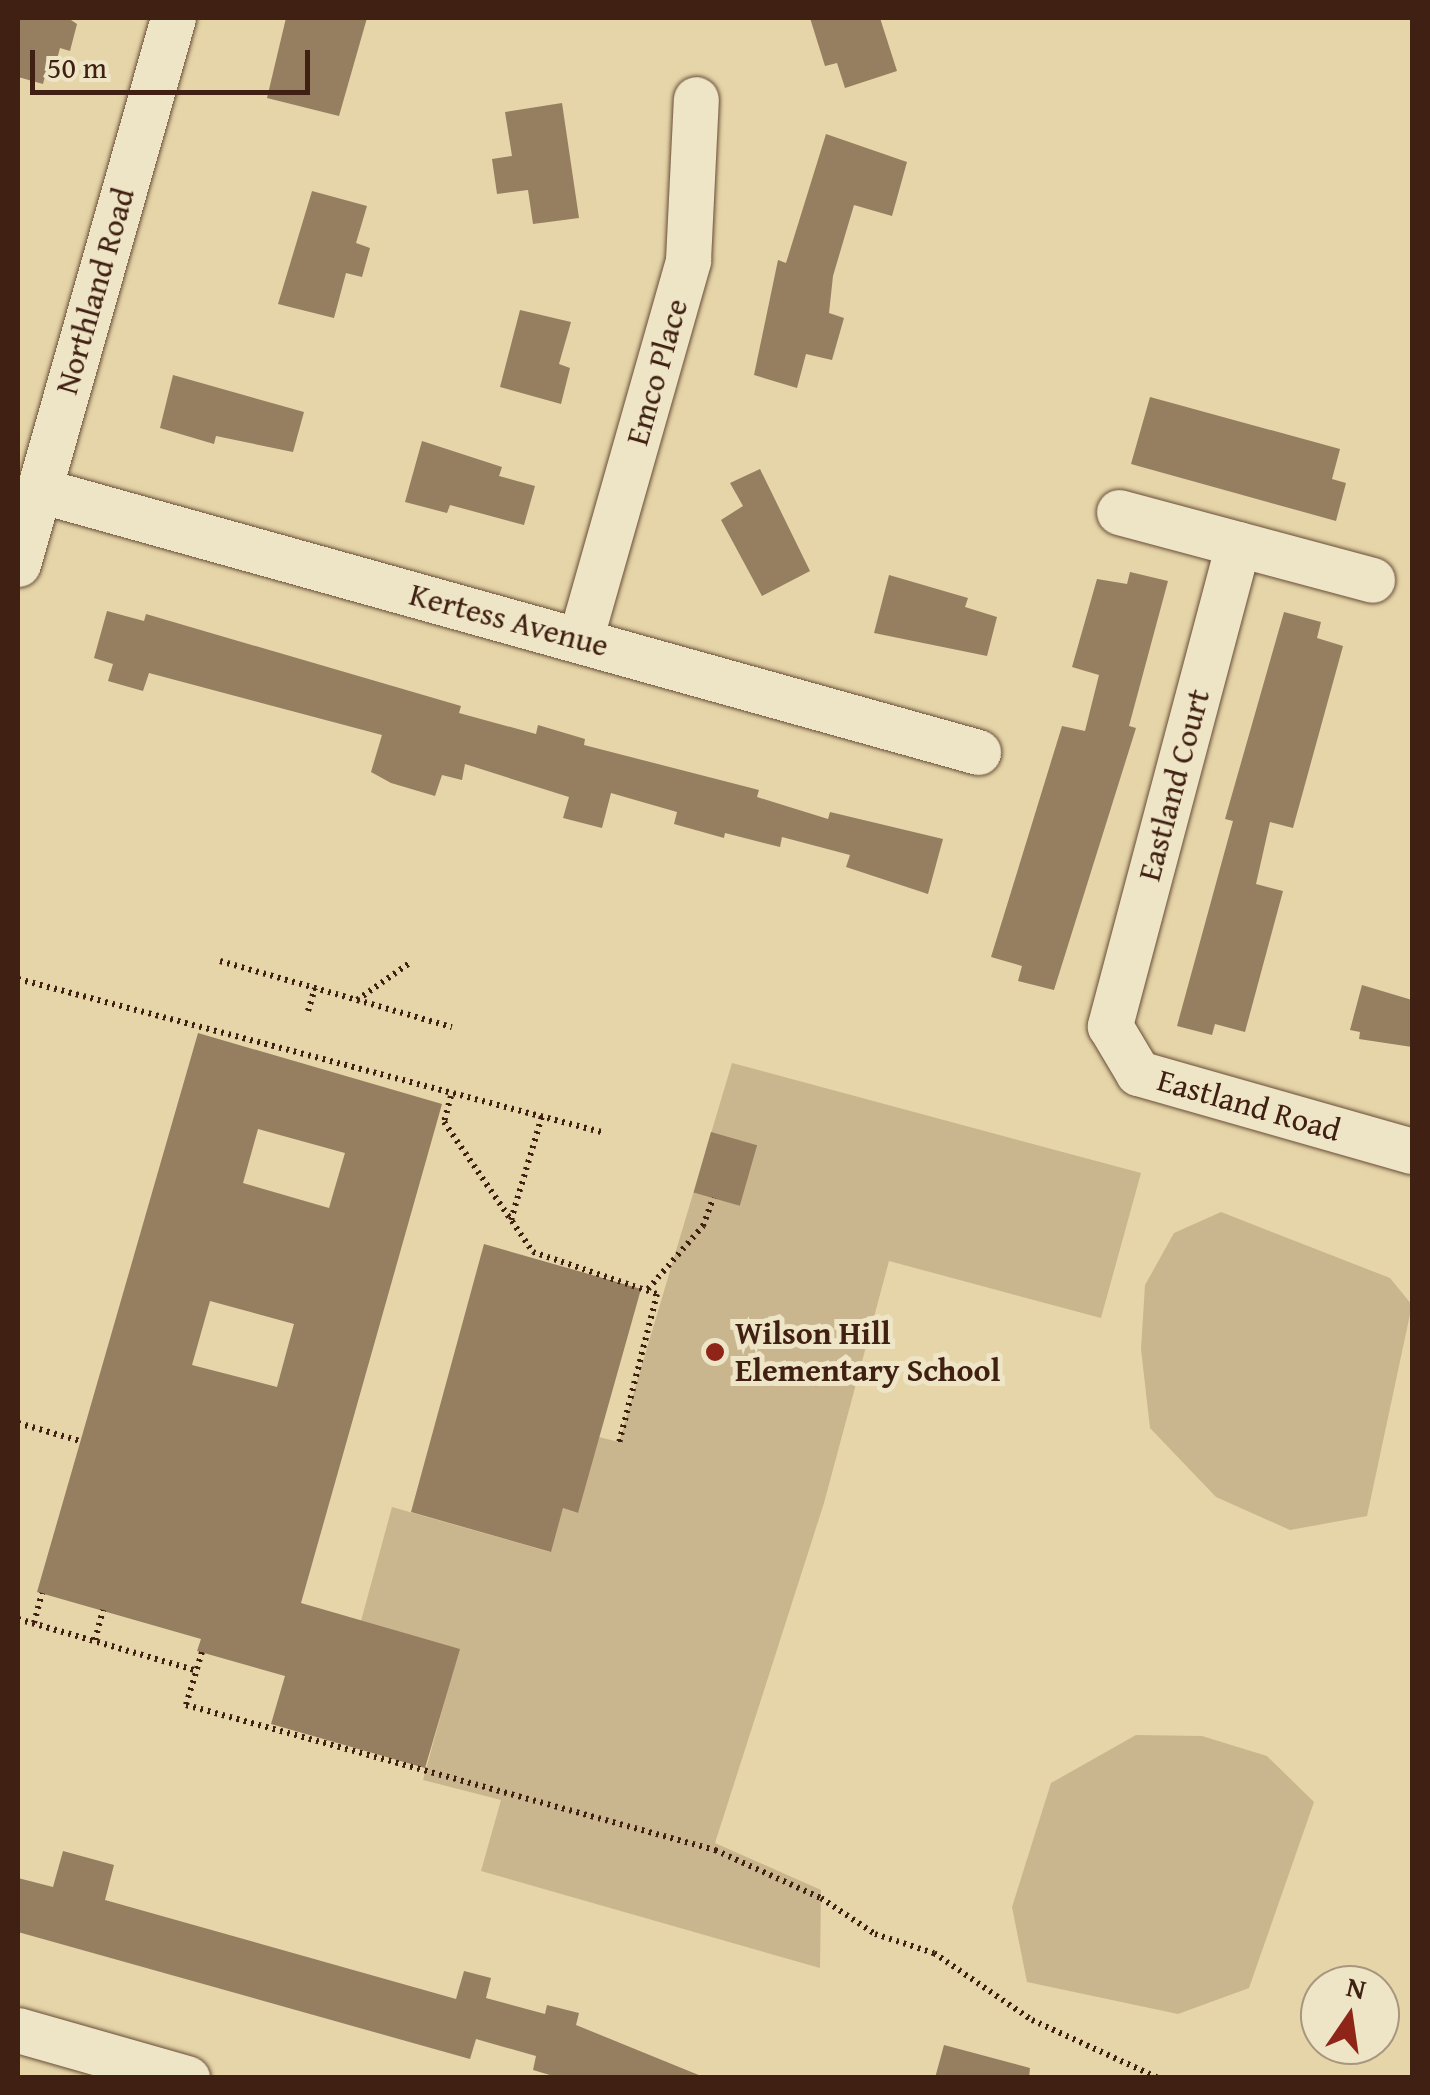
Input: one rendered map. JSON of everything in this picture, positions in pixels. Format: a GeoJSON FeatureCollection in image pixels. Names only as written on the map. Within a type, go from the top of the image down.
{"type":"FeatureCollection","features":[{"type":"Feature","properties":{"kind":"street","name":"Northland Road"},"geometry":{"type":"LineString","coordinates":[[18,564],[173,18]]}},
{"type":"Feature","properties":{"kind":"street","name":"Emco Place"},"geometry":{"type":"LineString","coordinates":[[580,640],[688,260],[696,99]]}},
{"type":"Feature","properties":{"kind":"street","name":"Kertess Avenue"},"geometry":{"type":"LineString","coordinates":[[39,490],[978,752]]}},
{"type":"Feature","properties":{"kind":"street"},"geometry":{"type":"LineString","coordinates":[[1119,512],[1372,580]]}},
{"type":"Feature","properties":{"kind":"street","name":"Eastland Court"},"geometry":{"type":"LineString","coordinates":[[1110,1026],[1238,544]]}},
{"type":"Feature","properties":{"kind":"street","name":"Eastland Road"},"geometry":{"type":"LineString","coordinates":[[1110,1026],[1138,1073],[1412,1151]]}},
{"type":"Feature","properties":{"kind":"street"},"geometry":{"type":"LineString","coordinates":[[18,2030],[187,2078]]}},
{"type":"Feature","properties":{"kind":"path"},"geometry":{"type":"LineString","coordinates":[[220,961],[452,1027]]}},
{"type":"Feature","properties":{"kind":"path"},"geometry":{"type":"LineString","coordinates":[[357,1000],[411,962]]}},
{"type":"Feature","properties":{"kind":"path"},"geometry":{"type":"LineString","coordinates":[[18,979],[297,1050],[451,1096],[601,1132]]}},
{"type":"Feature","properties":{"kind":"path"},"geometry":{"type":"LineString","coordinates":[[308,1011],[315,988]]}},
{"type":"Feature","properties":{"kind":"path"},"geometry":{"type":"LineString","coordinates":[[451,1096],[444,1122],[533,1252],[657,1294],[619,1443]]}},
{"type":"Feature","properties":{"kind":"path"},"geometry":{"type":"LineString","coordinates":[[511,1220],[542,1116]]}},
{"type":"Feature","properties":{"kind":"path"},"geometry":{"type":"LineString","coordinates":[[648,1289],[703,1226],[713,1198]]}},
{"type":"Feature","properties":{"kind":"path"},"geometry":{"type":"LineString","coordinates":[[18,1424],[80,1441]]}},
{"type":"Feature","properties":{"kind":"path"},"geometry":{"type":"LineString","coordinates":[[34,1623],[42,1593]]}},
{"type":"Feature","properties":{"kind":"path"},"geometry":{"type":"LineString","coordinates":[[95,1640],[103,1610]]}},
{"type":"Feature","properties":{"kind":"path"},"geometry":{"type":"LineString","coordinates":[[18,1618],[195,1670]]}},
{"type":"Feature","properties":{"kind":"path"},"geometry":{"type":"LineString","coordinates":[[202,1652],[186,1705],[715,1850],[821,1898],[876,1934],[934,1952],[1032,2020],[1158,2078]]}},
{"type":"Feature","properties":{"kind":"shaded area"},"geometry":{"type":"Polygon","coordinates":[[[732,1063],[1141,1173],[1101,1318],[889,1261],[824,1503],[715,1843],[821,1890],[820,1968],[481,1871],[501,1800],[423,1780],[459,1649],[361,1621],[392,1507],[550,1552],[563,1508],[577,1513],[599,1437],[619,1442],[732,1063]]]}},
{"type":"Feature","properties":{"kind":"shaded area"},"geometry":{"type":"Polygon","coordinates":[[[1221,1212],[1390,1278],[1412,1305],[1367,1516],[1290,1530],[1216,1497],[1150,1428],[1141,1349],[1145,1285],[1174,1233],[1221,1212]]]}},
{"type":"Feature","properties":{"kind":"shaded area"},"geometry":{"type":"Polygon","coordinates":[[[1136,1735],[1202,1736],[1267,1756],[1314,1802],[1249,1988],[1178,2014],[1027,1982],[1012,1907],[1051,1783],[1136,1735]]]}},
{"type":"Feature","properties":{"kind":"building"},"geometry":{"type":"Polygon","coordinates":[[[18,18],[68,18],[77,24],[70,51],[60,48],[56,63],[49,60],[43,84],[18,77],[18,18]]]}},
{"type":"Feature","properties":{"kind":"building"},"geometry":{"type":"Polygon","coordinates":[[[286,18],[367,18],[339,116],[267,98],[286,18]]]}},
{"type":"Feature","properties":{"kind":"building"},"geometry":{"type":"Polygon","coordinates":[[[810,18],[880,18],[897,71],[845,88],[837,63],[825,66],[810,18]]]}},
{"type":"Feature","properties":{"kind":"building"},"geometry":{"type":"Polygon","coordinates":[[[562,103],[579,218],[533,224],[528,190],[497,194],[492,159],[512,156],[505,112],[562,103]]]}},
{"type":"Feature","properties":{"kind":"building"},"geometry":{"type":"Polygon","coordinates":[[[826,134],[907,162],[892,216],[854,205],[833,276],[829,313],[844,318],[832,360],[806,354],[797,388],[754,375],[778,260],[786,263],[826,134]]]}},
{"type":"Feature","properties":{"kind":"building"},"geometry":{"type":"Polygon","coordinates":[[[312,191],[367,206],[356,243],[370,248],[362,277],[346,273],[334,318],[278,304],[312,191]]]}},
{"type":"Feature","properties":{"kind":"building"},"geometry":{"type":"Polygon","coordinates":[[[520,310],[571,322],[559,364],[570,368],[561,404],[500,387],[520,310]]]}},
{"type":"Feature","properties":{"kind":"building"},"geometry":{"type":"Polygon","coordinates":[[[173,375],[304,412],[293,452],[216,436],[214,444],[160,428],[173,375]]]}},
{"type":"Feature","properties":{"kind":"building"},"geometry":{"type":"Polygon","coordinates":[[[1150,397],[1340,449],[1332,479],[1346,483],[1336,521],[1131,464],[1150,397]]]}},
{"type":"Feature","properties":{"kind":"building"},"geometry":{"type":"Polygon","coordinates":[[[422,441],[502,467],[499,476],[535,486],[524,525],[450,505],[447,513],[405,502],[422,441]]]}},
{"type":"Feature","properties":{"kind":"building"},"geometry":{"type":"Polygon","coordinates":[[[760,469],[810,571],[762,596],[721,520],[743,506],[730,483],[760,469]]]}},
{"type":"Feature","properties":{"kind":"building"},"geometry":{"type":"Polygon","coordinates":[[[1130,572],[1168,581],[1129,726],[1136,728],[1054,990],[1018,981],[1022,966],[991,957],[1062,726],[1085,731],[1099,675],[1072,667],[1097,579],[1127,584],[1130,572]]]}},
{"type":"Feature","properties":{"kind":"building"},"geometry":{"type":"Polygon","coordinates":[[[889,575],[968,598],[965,607],[997,617],[987,656],[874,633],[889,575]]]}},
{"type":"Feature","properties":{"kind":"building"},"geometry":{"type":"Polygon","coordinates":[[[107,611],[144,621],[146,614],[461,706],[459,713],[536,734],[538,725],[585,739],[584,745],[759,790],[757,797],[828,819],[830,812],[943,839],[928,894],[846,867],[850,855],[782,837],[780,847],[725,833],[724,838],[674,824],[677,812],[611,793],[602,828],[563,818],[569,797],[465,764],[462,780],[442,775],[435,796],[391,783],[371,772],[382,735],[149,673],[143,691],[108,681],[113,664],[94,658],[107,611]]]}},
{"type":"Feature","properties":{"kind":"building"},"geometry":{"type":"Polygon","coordinates":[[[1284,612],[1321,622],[1317,638],[1343,646],[1293,828],[1270,822],[1256,884],[1283,891],[1245,1032],[1215,1024],[1212,1035],[1177,1026],[1233,821],[1225,819],[1284,612]]]}},
{"type":"Feature","properties":{"kind":"building"},"geometry":{"type":"Polygon","coordinates":[[[1362,985],[1412,1000],[1412,1047],[1359,1039],[1360,1032],[1350,1030],[1362,985]]]}},
{"type":"Feature","properties":{"kind":"building","name":"Wilson Hill Elementary School"},"geometry":{"type":"Polygon","coordinates":[[[198,1033],[442,1104],[301,1603],[460,1649],[425,1768],[271,1724],[285,1676],[197,1651],[201,1639],[37,1592],[198,1033]],[[258,1129],[243,1183],[329,1208],[345,1153],[258,1129]],[[210,1301],[192,1365],[277,1387],[294,1324],[210,1301]]]}},
{"type":"Feature","properties":{"kind":"building"},"geometry":{"type":"Polygon","coordinates":[[[711,1132],[757,1145],[740,1206],[694,1193],[711,1132]]]}},
{"type":"Feature","properties":{"kind":"building"},"geometry":{"type":"Polygon","coordinates":[[[484,1244],[641,1289],[578,1513],[563,1508],[551,1552],[411,1512],[484,1244]]]}},
{"type":"Feature","properties":{"kind":"building"},"geometry":{"type":"Polygon","coordinates":[[[63,1851],[114,1865],[105,1900],[456,1999],[464,1971],[491,1978],[486,1998],[545,2014],[547,2005],[579,2013],[576,2025],[706,2078],[560,2078],[533,2070],[536,2056],[476,2039],[470,2059],[18,1932],[18,1878],[53,1887],[63,1851]]]}},
{"type":"Feature","properties":{"kind":"building"},"geometry":{"type":"Polygon","coordinates":[[[944,2045],[1030,2068],[1029,2078],[935,2078],[944,2045]]]}},
{"type":"Feature","properties":{"kind":"place","name":"Wilson Hill Elementary School"},"geometry":{"type":"Point","coordinates":[715,1352]}}]}
